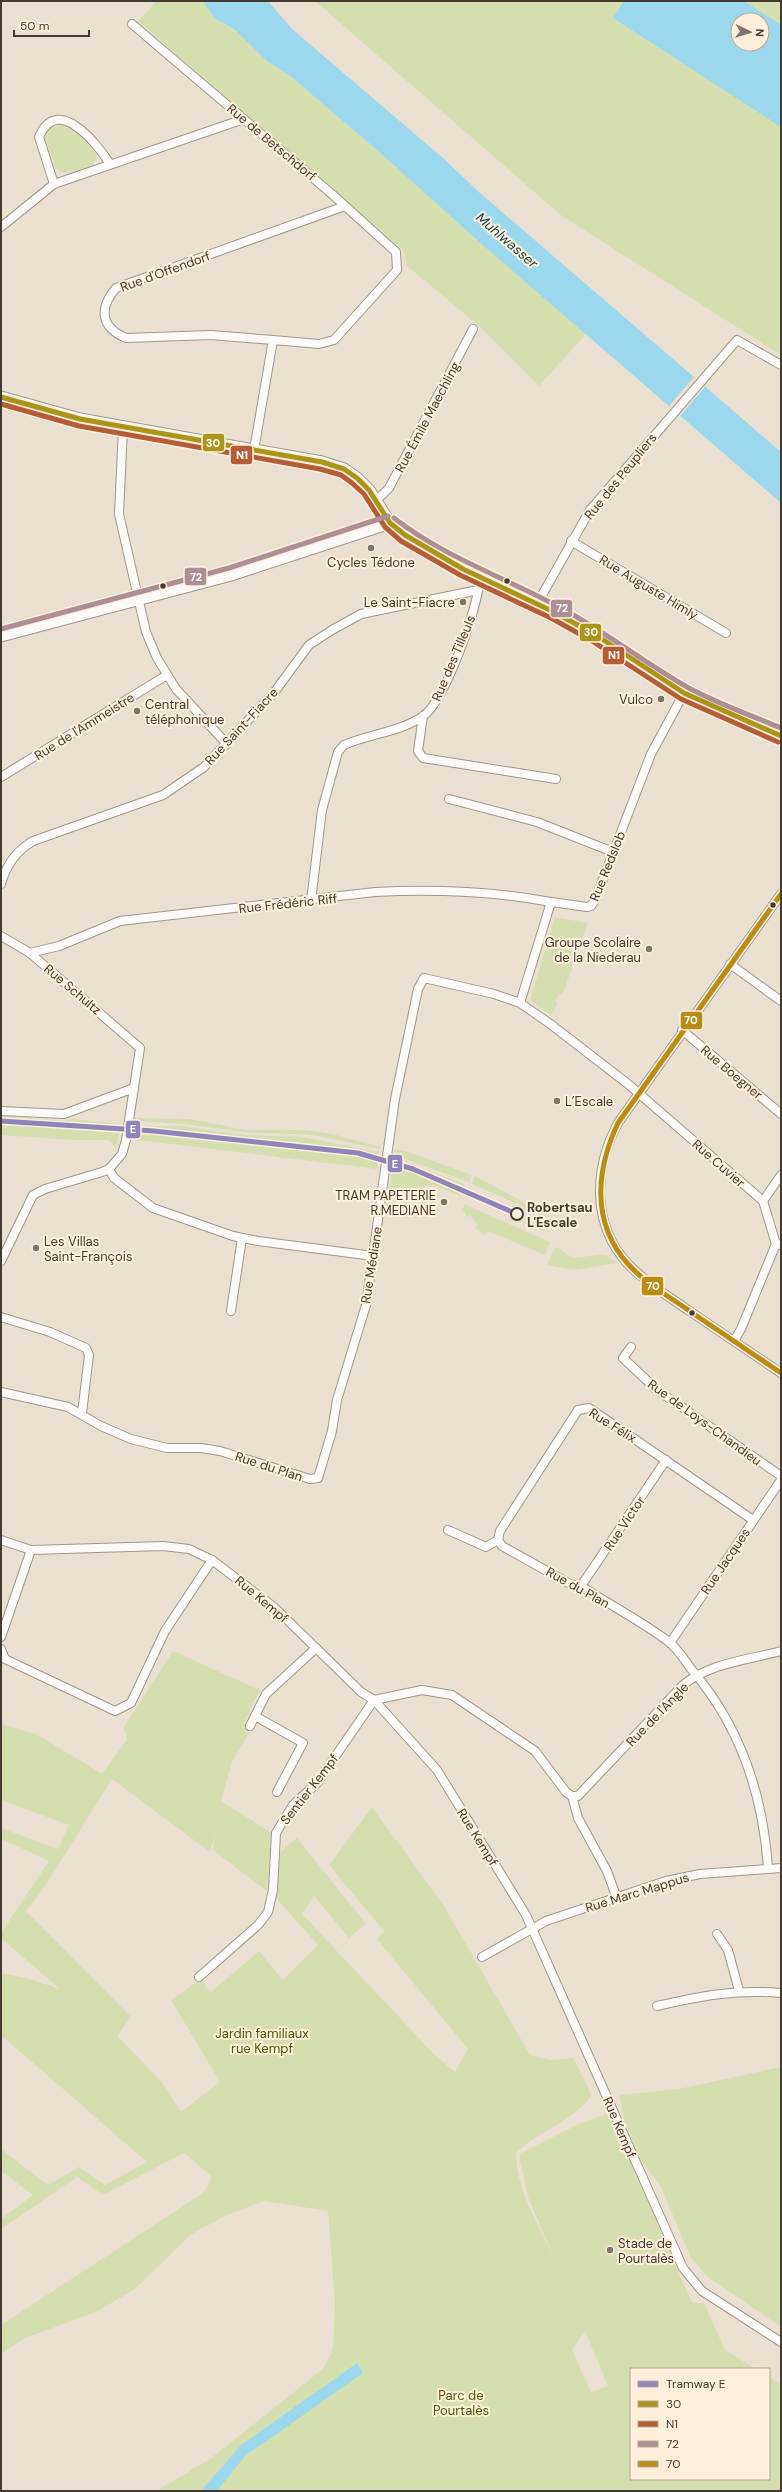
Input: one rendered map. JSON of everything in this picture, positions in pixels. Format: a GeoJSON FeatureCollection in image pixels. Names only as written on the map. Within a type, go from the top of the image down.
{"type":"FeatureCollection","features":[{"type":"Feature","properties":{"kind":"main road"},"geometry":{"type":"LineString","coordinates":[[1,397],[39,409],[123,428],[322,462],[344,469],[357,478],[374,499],[390,523],[405,535],[485,580],[537,604],[596,635],[684,693],[781,736]]}},
{"type":"Feature","properties":{"kind":"main road"},"geometry":{"type":"LineString","coordinates":[[1,636],[231,575],[390,523]]}},
{"type":"Feature","properties":{"kind":"street","name":"Rue de Betschdorf"},"geometry":{"type":"LineString","coordinates":[[132,24],[345,206],[396,252],[397,270]]}},
{"type":"Feature","properties":{"kind":"street"},"geometry":{"type":"LineString","coordinates":[[54,184],[39,137],[43,127],[56,119],[70,121],[101,148],[110,164]]}},
{"type":"Feature","properties":{"kind":"street"},"geometry":{"type":"LineString","coordinates":[[1,227],[54,184],[244,119]]}},
{"type":"Feature","properties":{"kind":"street","name":"Rue d'Offendorf"},"geometry":{"type":"LineString","coordinates":[[345,206],[116,288],[106,299],[104,314],[108,326],[117,334],[126,338],[211,335],[319,344],[334,340],[397,270]]}},
{"type":"Feature","properties":{"kind":"street","name":"Rue Émile Maechling"},"geometry":{"type":"LineString","coordinates":[[374,499],[389,488],[473,329]]}},
{"type":"Feature","properties":{"kind":"street"},"geometry":{"type":"LineString","coordinates":[[254,450],[273,340]]}},
{"type":"Feature","properties":{"kind":"street","name":"Rue des Peupliers"},"geometry":{"type":"LineString","coordinates":[[537,604],[571,541],[590,510],[737,340],[781,365]]}},
{"type":"Feature","properties":{"kind":"street"},"geometry":{"type":"LineString","coordinates":[[123,428],[119,514],[138,600],[150,644],[167,675],[186,702],[227,744]]}},
{"type":"Feature","properties":{"kind":"street","name":"Rue Auguste Himly"},"geometry":{"type":"LineString","coordinates":[[571,541],[726,633]]}},
{"type":"Feature","properties":{"kind":"street"},"geometry":{"type":"LineString","coordinates":[[478,590],[485,580]]}},
{"type":"Feature","properties":{"kind":"street","name":"Rue des Tilleuls"},"geometry":{"type":"LineString","coordinates":[[311,901],[322,810],[338,752],[341,747],[352,741],[383,733],[423,716],[431,709],[448,676],[473,611],[478,590]]}},
{"type":"Feature","properties":{"kind":"street","name":"Rue Saint-Fiacre"},"geometry":{"type":"LineString","coordinates":[[1,884],[6,869],[21,848],[33,841],[163,795],[204,767],[273,694],[309,645],[332,630],[362,614],[478,590]]}},
{"type":"Feature","properties":{"kind":"street","name":"Rue de l'Ammeistre"},"geometry":{"type":"LineString","coordinates":[[1,777],[167,675]]}},
{"type":"Feature","properties":{"kind":"street","name":"Rue Redslob"},"geometry":{"type":"LineString","coordinates":[[551,902],[587,908],[591,906],[651,754],[684,693]]}},
{"type":"Feature","properties":{"kind":"street"},"geometry":{"type":"LineString","coordinates":[[423,716],[418,751],[423,758],[556,779]]}},
{"type":"Feature","properties":{"kind":"street"},"geometry":{"type":"LineString","coordinates":[[449,799],[537,822],[613,852]]}},
{"type":"Feature","properties":{"kind":"street","name":"Rue Frédéric Riff"},"geometry":{"type":"LineString","coordinates":[[30,953],[59,946],[120,921],[311,901],[375,892],[417,890],[480,891],[551,902]]}},
{"type":"Feature","properties":{"kind":"street"},"geometry":{"type":"LineString","coordinates":[[781,894],[682,1030],[614,1130],[603,1159],[600,1174],[600,1201],[607,1230],[620,1254],[638,1273],[781,1373]]}},
{"type":"Feature","properties":{"kind":"street"},"geometry":{"type":"LineString","coordinates":[[520,1003],[551,902]]}},
{"type":"Feature","properties":{"kind":"street","name":"Rue Schultz"},"geometry":{"type":"LineString","coordinates":[[1,936],[30,953],[140,1048],[134,1088]]}},
{"type":"Feature","properties":{"kind":"street"},"geometry":{"type":"LineString","coordinates":[[730,964],[781,1001]]}},
{"type":"Feature","properties":{"kind":"street","name":"Rue Cuvier"},"geometry":{"type":"LineString","coordinates":[[424,978],[469,990],[481,989],[520,1003],[601,1062],[763,1201]]}},
{"type":"Feature","properties":{"kind":"street","name":"Rue Médiane"},"geometry":{"type":"LineString","coordinates":[[318,1478],[332,1431],[337,1400],[350,1353],[366,1305],[395,1099],[418,989],[424,978]]}},
{"type":"Feature","properties":{"kind":"street","name":"Rue Boegner"},"geometry":{"type":"LineString","coordinates":[[682,1030],[781,1114]]}},
{"type":"Feature","properties":{"kind":"street"},"geometry":{"type":"LineString","coordinates":[[1,1111],[64,1114],[134,1088],[126,1140],[122,1154],[109,1169],[45,1189],[33,1195],[1,1261]]}},
{"type":"Feature","properties":{"kind":"street"},"geometry":{"type":"LineString","coordinates":[[109,1169],[114,1178],[153,1208],[242,1238],[373,1256]]}},
{"type":"Feature","properties":{"kind":"street"},"geometry":{"type":"LineString","coordinates":[[734,1341],[741,1329],[779,1244],[763,1201],[781,1175]]}},
{"type":"Feature","properties":{"kind":"street"},"geometry":{"type":"LineString","coordinates":[[232,1311],[242,1238]]}},
{"type":"Feature","properties":{"kind":"street"},"geometry":{"type":"LineString","coordinates":[[1,1317],[50,1332],[86,1348],[89,1355],[82,1413]]}},
{"type":"Feature","properties":{"kind":"street","name":"Rue de Loys-Chandieu"},"geometry":{"type":"LineString","coordinates":[[631,1347],[623,1358],[657,1390],[781,1476]]}},
{"type":"Feature","properties":{"kind":"street","name":"Rue du Plan"},"geometry":{"type":"LineString","coordinates":[[1,1392],[68,1407],[82,1413],[101,1426],[131,1439],[167,1448],[201,1448],[220,1451],[310,1479],[318,1478]]}},
{"type":"Feature","properties":{"kind":"street","name":"Rue Félix"},"geometry":{"type":"LineString","coordinates":[[498,1540],[500,1531],[578,1410],[589,1408],[753,1520]]}},
{"type":"Feature","properties":{"kind":"street","name":"Rue Victor"},"geometry":{"type":"LineString","coordinates":[[581,1586],[666,1460]]}},
{"type":"Feature","properties":{"kind":"street","name":"Rue Jacques"},"geometry":{"type":"LineString","coordinates":[[670,1643],[781,1480]]}},
{"type":"Feature","properties":{"kind":"street"},"geometry":{"type":"LineString","coordinates":[[448,1530],[486,1547],[498,1540]]}},
{"type":"Feature","properties":{"kind":"street","name":"Rue Kempf"},"geometry":{"type":"LineString","coordinates":[[1,1540],[31,1550],[163,1546],[189,1549],[212,1560],[275,1608],[361,1692],[374,1700],[437,1770],[533,1927],[684,2268],[702,2291],[781,2342]]}},
{"type":"Feature","properties":{"kind":"street","name":"Rue du Plan"},"geometry":{"type":"LineString","coordinates":[[498,1540],[502,1546],[572,1585],[581,1586],[670,1643],[696,1674],[728,1722],[748,1766],[764,1822],[768,1868]]}},
{"type":"Feature","properties":{"kind":"street"},"geometry":{"type":"LineString","coordinates":[[1,1637],[31,1550]]}},
{"type":"Feature","properties":{"kind":"street"},"geometry":{"type":"LineString","coordinates":[[1,1650],[5,1658],[115,1711],[131,1703],[165,1631],[212,1560]]}},
{"type":"Feature","properties":{"kind":"street"},"geometry":{"type":"LineString","coordinates":[[250,1726],[266,1694],[316,1648]]}},
{"type":"Feature","properties":{"kind":"street","name":"Rue de l'Angle"},"geometry":{"type":"LineString","coordinates":[[572,1796],[578,1796],[588,1787],[682,1685],[696,1674],[781,1650]]}},
{"type":"Feature","properties":{"kind":"street"},"geometry":{"type":"LineString","coordinates":[[374,1700],[422,1690],[452,1695],[535,1751],[543,1758],[566,1792],[572,1796],[578,1818],[607,1870],[616,1896]]}},
{"type":"Feature","properties":{"kind":"street","name":"Sentier Kempf"},"geometry":{"type":"LineString","coordinates":[[199,1977],[258,1925],[268,1912],[273,1890],[276,1833],[288,1811],[317,1783],[374,1700]]}},
{"type":"Feature","properties":{"kind":"street","name":"Sentier Kempf"},"geometry":{"type":"LineString","coordinates":[[255,1716],[303,1742],[277,1792]]}},
{"type":"Feature","properties":{"kind":"street","name":"Rue Marc Mappus"},"geometry":{"type":"LineString","coordinates":[[482,1957],[533,1927],[616,1896],[666,1881],[700,1874],[781,1868]]}},
{"type":"Feature","properties":{"kind":"street"},"geometry":{"type":"LineString","coordinates":[[717,1934],[728,1950],[739,1991]]}},
{"type":"Feature","properties":{"kind":"street"},"geometry":{"type":"LineString","coordinates":[[657,2006],[708,1995],[739,1991],[781,1993]]}},
{"type":"Feature","properties":{"kind":"green space"},"geometry":{"type":"Polygon","coordinates":[[[157,1],[203,1],[214,18],[234,29],[268,62],[289,75],[378,151],[586,334],[539,386],[478,325],[407,266],[404,251],[138,21],[157,1]]]}},
{"type":"Feature","properties":{"kind":"green space"},"geometry":{"type":"Polygon","coordinates":[[[315,1],[781,1],[781,355],[562,216],[315,1]]]}},
{"type":"Feature","properties":{"kind":"green space"},"geometry":{"type":"Polygon","coordinates":[[[61,125],[71,129],[88,144],[96,154],[97,158],[92,166],[69,172],[58,170],[52,159],[45,137],[49,129],[61,125]]]}},
{"type":"Feature","properties":{"kind":"green space"},"geometry":{"type":"Polygon","coordinates":[[[555,917],[588,923],[562,996],[560,994],[555,1001],[558,1004],[551,1015],[530,1000],[555,917]]]}},
{"type":"Feature","properties":{"kind":"green space"},"geometry":{"type":"Polygon","coordinates":[[[1,1116],[65,1121],[72,1118],[86,1121],[121,1124],[116,1148],[109,1140],[73,1140],[1,1135],[1,1116]]]}},
{"type":"Feature","properties":{"kind":"green space"},"geometry":{"type":"Polygon","coordinates":[[[133,1118],[190,1119],[246,1130],[306,1130],[333,1134],[380,1147],[380,1149],[313,1135],[244,1132],[186,1124],[133,1121],[133,1118]]]}},
{"type":"Feature","properties":{"kind":"green space"},"geometry":{"type":"Polygon","coordinates":[[[132,1126],[180,1126],[245,1135],[303,1137],[379,1152],[377,1169],[130,1139],[132,1126]]]}},
{"type":"Feature","properties":{"kind":"green space"},"geometry":{"type":"Polygon","coordinates":[[[395,1149],[405,1151],[472,1175],[469,1182],[394,1155],[395,1149]]]}},
{"type":"Feature","properties":{"kind":"green space"},"geometry":{"type":"Polygon","coordinates":[[[394,1158],[465,1184],[460,1196],[434,1185],[389,1193],[394,1158]]]}},
{"type":"Feature","properties":{"kind":"green space"},"geometry":{"type":"Polygon","coordinates":[[[475,1176],[544,1213],[551,1219],[472,1184],[475,1176]]]}},
{"type":"Feature","properties":{"kind":"green space"},"geometry":{"type":"Polygon","coordinates":[[[464,1204],[550,1242],[545,1255],[488,1231],[484,1236],[475,1227],[478,1225],[470,1215],[467,1217],[463,1211],[464,1204]]]}},
{"type":"Feature","properties":{"kind":"green space"},"geometry":{"type":"Polygon","coordinates":[[[558,1247],[570,1256],[581,1257],[606,1255],[617,1263],[574,1270],[547,1265],[554,1249],[558,1247]]]}},
{"type":"Feature","properties":{"kind":"green space"},"geometry":{"type":"Polygon","coordinates":[[[173,1651],[260,1690],[244,1723],[252,1728],[232,1762],[221,1801],[272,1833],[267,1891],[213,1850],[215,1832],[210,1852],[112,1779],[44,1888],[26,1911],[131,2017],[117,2036],[162,2082],[181,2112],[220,2082],[171,2000],[201,1979],[210,1993],[259,1951],[283,1980],[318,1945],[275,1897],[280,1852],[297,1838],[366,1924],[349,1938],[314,1896],[302,1914],[434,2054],[455,2072],[468,2049],[377,1939],[384,1931],[329,1865],[372,1807],[444,1906],[530,2055],[551,2060],[573,2058],[589,2089],[591,2097],[575,2112],[516,2152],[517,2166],[524,2194],[555,2261],[528,2197],[519,2154],[581,2123],[609,2113],[692,2303],[704,2303],[725,2350],[754,2368],[630,2368],[630,2480],[770,2480],[770,2378],[781,2384],[781,2491],[156,2491],[210,2459],[324,2368],[333,2349],[335,2303],[328,2211],[264,2201],[227,2215],[190,2235],[135,2289],[96,2312],[25,2338],[1,2354],[1,2325],[203,2193],[210,2182],[211,2176],[184,2153],[103,2195],[77,2177],[1,2229],[1,2219],[33,2195],[1,2171],[1,2149],[48,2185],[79,2167],[105,2185],[147,2162],[1,2035],[1,1973],[30,1979],[60,1989],[1,1938],[1,1933],[49,1861],[1,1839],[1,1828],[58,1849],[69,1825],[1,1800],[1,1724],[36,1734],[102,1774],[127,1740],[124,1727],[173,1651]],[[585,2331],[572,2350],[591,2392],[608,2386],[585,2331]]]}},
{"type":"Feature","properties":{"kind":"green space"},"geometry":{"type":"Polygon","coordinates":[[[781,2067],[781,2327],[708,2277],[691,2258],[661,2187],[638,2156],[623,2115],[620,2095],[679,2089],[781,2067]]]}},
{"type":"Feature","properties":{"kind":"water","name":"Muhlwasser"},"geometry":{"type":"Polygon","coordinates":[[[203,1],[268,1],[292,29],[443,158],[480,193],[781,452],[781,503],[485,247],[378,151],[289,75],[268,62],[234,29],[214,18],[203,1]]]}},
{"type":"Feature","properties":{"kind":"water"},"geometry":{"type":"Polygon","coordinates":[[[624,1],[744,1],[761,12],[730,12],[730,52],[770,52],[770,18],[781,25],[781,127],[613,18],[624,1]]]}},
{"type":"Feature","properties":{"kind":"water"},"geometry":{"type":"Polygon","coordinates":[[[357,2363],[363,2373],[245,2456],[217,2491],[201,2491],[240,2446],[357,2363]]]}},
{"type":"Feature","properties":{"kind":"pier"},"geometry":{"type":"Polygon","coordinates":[[[694,377],[705,387],[680,416],[669,406],[694,377]]]}},
{"type":"Feature","properties":{"kind":"tram line","name":"E"},"geometry":{"type":"LineString","coordinates":[[1,1121],[154,1131],[358,1153],[413,1169],[517,1214]]}},
{"type":"Feature","properties":{"kind":"tram line"},"geometry":{"type":"LineString","coordinates":[[515,1218],[545,1231]]}},
{"type":"Feature","properties":{"kind":"transit line","name":"30"},"geometry":{"type":"LineString","coordinates":[[1,397],[80,419],[322,462],[344,469],[357,478],[369,490],[390,523],[405,535],[463,569],[554,612],[596,635],[684,693],[781,736]]}},
{"type":"Feature","properties":{"kind":"transit line","name":"N1"},"geometry":{"type":"LineString","coordinates":[[1,404],[79,426],[320,469],[341,475],[364,494],[385,527],[401,541],[460,575],[551,618],[592,641],[681,699],[778,742]]}},
{"type":"Feature","properties":{"kind":"transit line","name":"72"},"geometry":{"type":"LineString","coordinates":[[1,629],[229,568],[388,516]]}},
{"type":"Feature","properties":{"kind":"transit line","name":"72"},"geometry":{"type":"LineString","coordinates":[[394,518],[433,544],[575,616],[698,693],[781,728]]}},
{"type":"Feature","properties":{"kind":"transit line","name":"70"},"geometry":{"type":"LineString","coordinates":[[781,894],[618,1123],[605,1159],[601,1196],[603,1214],[608,1231],[616,1248],[628,1264],[642,1278],[781,1373]]}},
{"type":"Feature","properties":{"kind":"place","name":"Cycles Tédone"},"geometry":{"type":"Point","coordinates":[371,548]}},
{"type":"Feature","properties":{"kind":"place","name":"Le Saint-Fiacre"},"geometry":{"type":"Point","coordinates":[463,602]}},
{"type":"Feature","properties":{"kind":"place","name":"Vulco"},"geometry":{"type":"Point","coordinates":[661,699]}},
{"type":"Feature","properties":{"kind":"place","name":"Central téléphonique"},"geometry":{"type":"Point","coordinates":[137,711]}},
{"type":"Feature","properties":{"kind":"place","name":"Groupe Scolaire de la Niederau"},"geometry":{"type":"Point","coordinates":[649,949]}},
{"type":"Feature","properties":{"kind":"place","name":"L’Escale"},"geometry":{"type":"Point","coordinates":[557,1101]}},
{"type":"Feature","properties":{"kind":"place","name":"TRAM PAPETERIE R.MEDIANE"},"geometry":{"type":"Point","coordinates":[444,1202]}},
{"type":"Feature","properties":{"kind":"place","name":"Robertsau L'Escale"},"geometry":{"type":"Point","coordinates":[517,1214]}},
{"type":"Feature","properties":{"kind":"place","name":"Les Villas Saint-François"},"geometry":{"type":"Point","coordinates":[36,1248]}},
{"type":"Feature","properties":{"kind":"place","name":"Stade de Pourtalès"},"geometry":{"type":"Point","coordinates":[610,2250]}},
{"type":"Feature","properties":{"kind":"park label","name":"Jardin familiaux rue Kempf"},"geometry":{"type":"Point","coordinates":[262,2040]}},
{"type":"Feature","properties":{"kind":"park label","name":"Parc de Pourtalès"},"geometry":{"type":"Point","coordinates":[461,2402]}}]}
